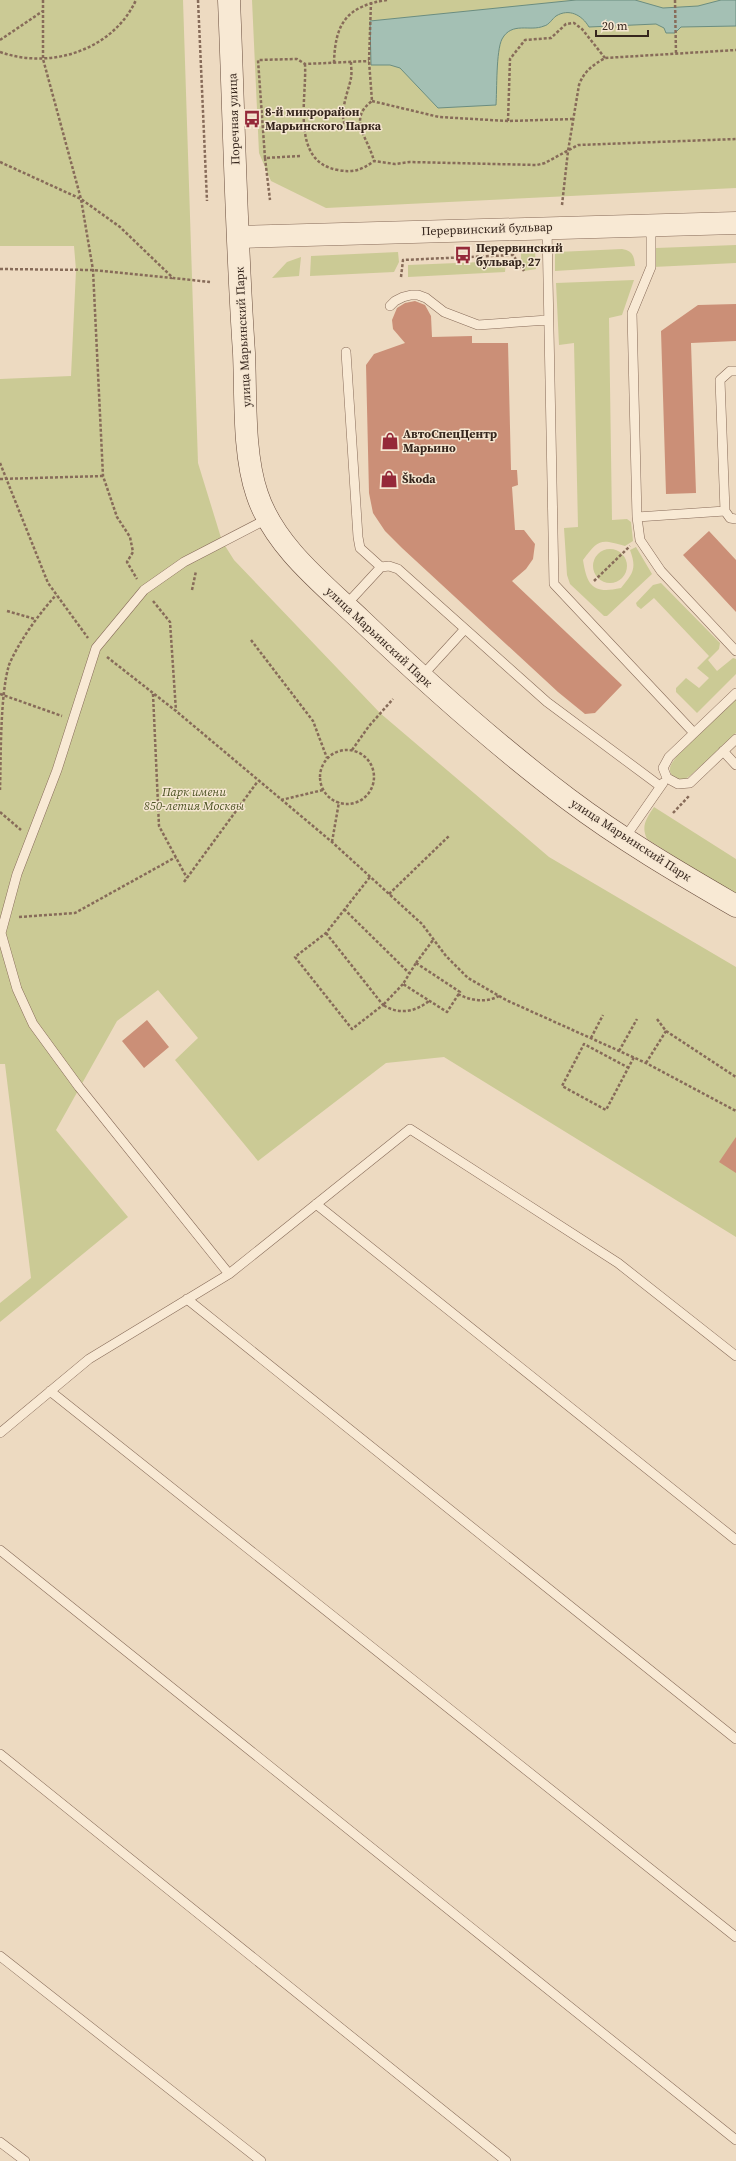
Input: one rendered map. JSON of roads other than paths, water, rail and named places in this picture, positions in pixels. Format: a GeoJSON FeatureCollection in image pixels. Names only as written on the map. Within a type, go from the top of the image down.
{"type":"FeatureCollection","features":[{"type":"Feature","properties":{"kind":"main road","name":"Поречная улица"},"geometry":{"type":"LineString","coordinates":[[229,0],[239,237]]}},
{"type":"Feature","properties":{"kind":"main road","name":"Перервинский бульвар"},"geometry":{"type":"LineString","coordinates":[[239,237],[736,223]]}},
{"type":"Feature","properties":{"kind":"main road","name":"улица Марьинский Парк"},"geometry":{"type":"LineString","coordinates":[[239,237],[250,462],[257,496],[267,518],[280,538],[300,561],[345,606],[421,677],[520,762],[569,801],[624,839],[736,906]]}},
{"type":"Feature","properties":{"kind":"lane"},"geometry":{"type":"LineString","coordinates":[[651,225],[651,268],[632,313],[637,517],[640,540],[660,571],[736,651]]}},
{"type":"Feature","properties":{"kind":"lane"},"geometry":{"type":"LineString","coordinates":[[547,228],[554,584],[694,733]]}},
{"type":"Feature","properties":{"kind":"lane"},"geometry":{"type":"LineString","coordinates":[[390,306],[395,301],[403,297],[418,295],[426,298],[444,312],[478,325],[548,320]]}},
{"type":"Feature","properties":{"kind":"lane"},"geometry":{"type":"LineString","coordinates":[[346,352],[358,537],[360,548],[381,568]]}},
{"type":"Feature","properties":{"kind":"lane"},"geometry":{"type":"LineString","coordinates":[[736,371],[730,371],[720,380],[724,512],[730,518],[736,519]]}},
{"type":"Feature","properties":{"kind":"lane"},"geometry":{"type":"LineString","coordinates":[[637,517],[724,512]]}},
{"type":"Feature","properties":{"kind":"lane"},"geometry":{"type":"LineString","coordinates":[[229,1274],[79,1087],[33,1024],[17,989],[0,933],[17,874],[57,770],[96,648],[144,590],[184,562],[267,518]]}},
{"type":"Feature","properties":{"kind":"lane"},"geometry":{"type":"LineString","coordinates":[[345,606],[381,568],[390,566],[398,569],[464,630],[547,702],[660,786]]}},
{"type":"Feature","properties":{"kind":"lane"},"geometry":{"type":"LineString","coordinates":[[421,677],[464,630]]}},
{"type":"Feature","properties":{"kind":"lane"},"geometry":{"type":"LineString","coordinates":[[736,693],[669,757],[663,768],[667,778],[678,784],[690,783],[736,739]]}},
{"type":"Feature","properties":{"kind":"lane"},"geometry":{"type":"LineString","coordinates":[[723,751],[736,765]]}},
{"type":"Feature","properties":{"kind":"lane"},"geometry":{"type":"LineString","coordinates":[[624,839],[667,778]]}},
{"type":"Feature","properties":{"kind":"lane"},"geometry":{"type":"LineString","coordinates":[[0,1433],[89,1359],[229,1274],[410,1129],[618,1263],[736,1356]]}},
{"type":"Feature","properties":{"kind":"lane"},"geometry":{"type":"LineString","coordinates":[[316,1204],[736,1540]]}},
{"type":"Feature","properties":{"kind":"lane"},"geometry":{"type":"LineString","coordinates":[[187,1299],[736,1739]]}},
{"type":"Feature","properties":{"kind":"lane"},"geometry":{"type":"LineString","coordinates":[[50,1391],[736,1937]]}},
{"type":"Feature","properties":{"kind":"lane"},"geometry":{"type":"LineString","coordinates":[[0,1550],[736,2140]]}},
{"type":"Feature","properties":{"kind":"lane"},"geometry":{"type":"LineString","coordinates":[[0,1754],[506,2161]]}},
{"type":"Feature","properties":{"kind":"lane"},"geometry":{"type":"LineString","coordinates":[[0,1956],[262,2161]]}},
{"type":"Feature","properties":{"kind":"lane"},"geometry":{"type":"LineString","coordinates":[[0,2142],[25,2161]]}},
{"type":"Feature","properties":{"kind":"place","name":"8-й микрорайон Марьинского Парка"},"geometry":{"type":"Point","coordinates":[252,119]}},
{"type":"Feature","properties":{"kind":"place","name":"Перервинский бульвар, 27"},"geometry":{"type":"Point","coordinates":[463,255]}},
{"type":"Feature","properties":{"kind":"place","name":"АвтоСпецЦентр Марьино"},"geometry":{"type":"Point","coordinates":[390,441]}},
{"type":"Feature","properties":{"kind":"place","name":"Škoda"},"geometry":{"type":"Point","coordinates":[389,479]}},
{"type":"Feature","properties":{"kind":"park label","name":"Парк имени 850-летия Москвы"},"geometry":{"type":"Point","coordinates":[194,799]}}]}
